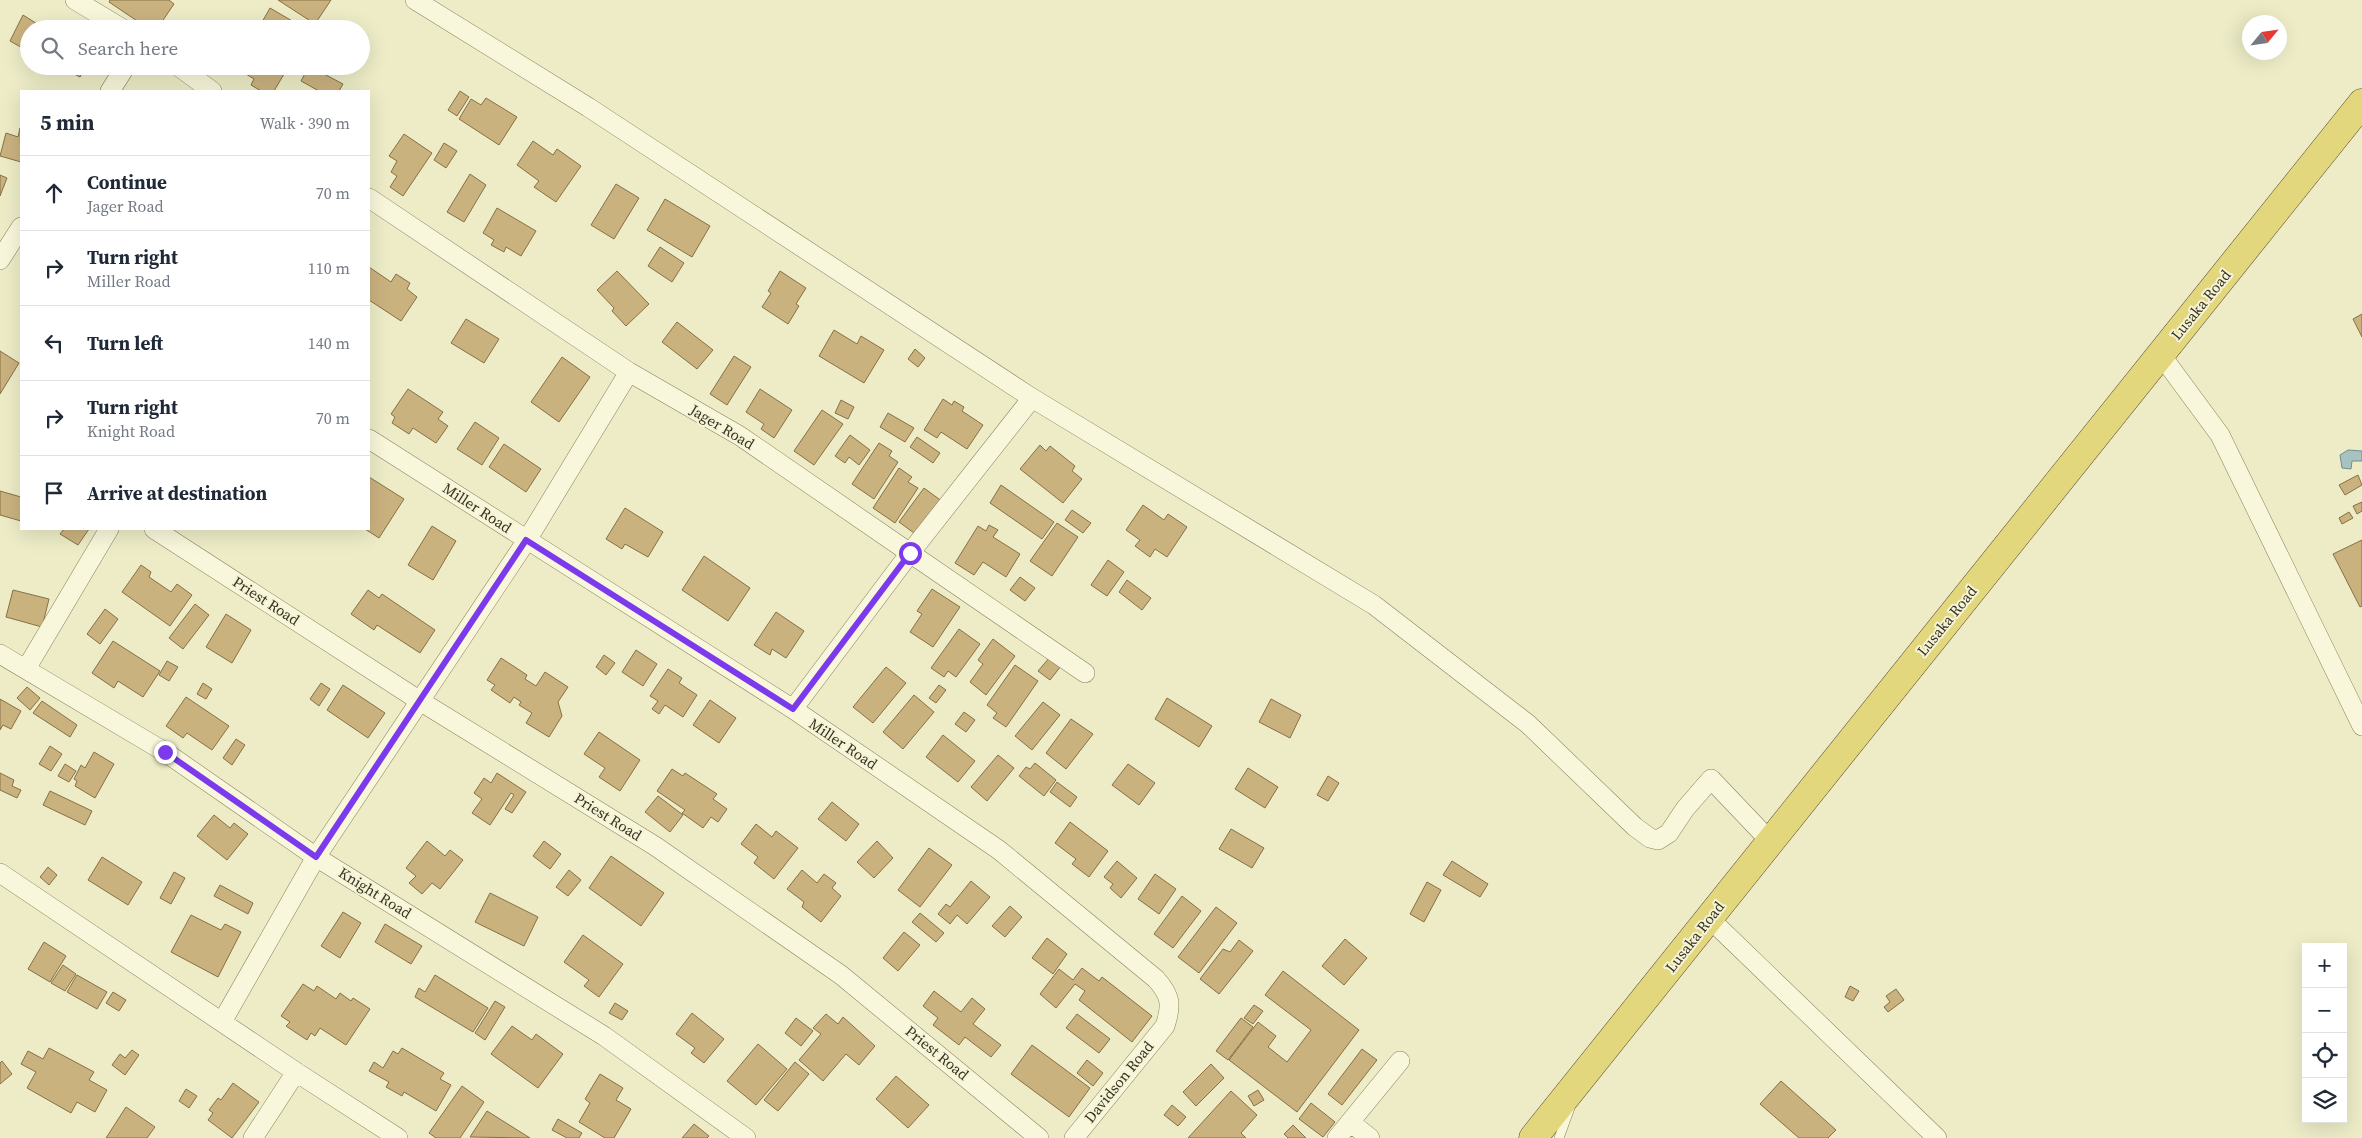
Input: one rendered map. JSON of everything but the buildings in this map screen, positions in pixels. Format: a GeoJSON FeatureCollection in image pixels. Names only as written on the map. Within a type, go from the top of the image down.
{"type":"FeatureCollection","features":[{"type":"Feature","properties":{"kind":"highway","name":"Lusaka Road"},"geometry":{"type":"LineString","coordinates":[[1533,1138],[2362,104]]}},
{"type":"Feature","properties":{"kind":"street"},"geometry":{"type":"LineString","coordinates":[[75,0],[108,20]]}},
{"type":"Feature","properties":{"kind":"street"},"geometry":{"type":"LineString","coordinates":[[415,0],[588,107],[1032,398],[1374,605],[1528,724],[1579,771],[1635,828],[1650,838],[1658,840],[1669,833],[1685,809],[1711,779],[1770,841]]}},
{"type":"Feature","properties":{"kind":"street"},"geometry":{"type":"LineString","coordinates":[[111,90],[120,75]]}},
{"type":"Feature","properties":{"kind":"street"},"geometry":{"type":"LineString","coordinates":[[190,75],[211,90]]}},
{"type":"Feature","properties":{"kind":"street","name":"Jager Road"},"geometry":{"type":"LineString","coordinates":[[370,199],[629,372],[740,436],[1085,673]]}},
{"type":"Feature","properties":{"kind":"street"},"geometry":{"type":"LineString","coordinates":[[0,260],[20,229]]}},
{"type":"Feature","properties":{"kind":"street"},"geometry":{"type":"LineString","coordinates":[[2161,355],[2220,435],[2362,726]]}},
{"type":"Feature","properties":{"kind":"street"},"geometry":{"type":"LineString","coordinates":[[222,1022],[316,857],[526,540],[629,372]]}},
{"type":"Feature","properties":{"kind":"street"},"geometry":{"type":"LineString","coordinates":[[793,709],[910,553],[1032,398]]}},
{"type":"Feature","properties":{"kind":"street","name":"Miller Road"},"geometry":{"type":"LineString","coordinates":[[370,440],[793,709],[999,850],[1156,980],[1167,992],[1170,1010],[1165,1026]]}},
{"type":"Feature","properties":{"kind":"street"},"geometry":{"type":"LineString","coordinates":[[26,668],[108,530]]}},
{"type":"Feature","properties":{"kind":"street","name":"Priest Road"},"geometry":{"type":"LineString","coordinates":[[156,530],[420,701],[655,846],[841,975],[1040,1138]]}},
{"type":"Feature","properties":{"kind":"street","name":"Knight Road"},"geometry":{"type":"LineString","coordinates":[[0,654],[165,752],[316,857],[604,1036],[746,1138]]}},
{"type":"Feature","properties":{"kind":"street"},"geometry":{"type":"LineString","coordinates":[[0,873],[296,1072],[398,1138]]}},
{"type":"Feature","properties":{"kind":"street"},"geometry":{"type":"LineString","coordinates":[[1710,919],[1937,1138]]}},
{"type":"Feature","properties":{"kind":"street","name":"Davidson Road"},"geometry":{"type":"LineString","coordinates":[[1074,1138],[1165,1026]]}},
{"type":"Feature","properties":{"kind":"street"},"geometry":{"type":"LineString","coordinates":[[1337,1138],[1400,1061]]}},
{"type":"Feature","properties":{"kind":"street"},"geometry":{"type":"LineString","coordinates":[[253,1138],[296,1072]]}},
{"type":"Feature","properties":{"kind":"street"},"geometry":{"type":"LineString","coordinates":[[1350,1122],[1370,1138]]}},
{"type":"Feature","properties":{"kind":"lane"},"geometry":{"type":"LineString","coordinates":[[1559,1138],[1579,1082]]}},
{"type":"Feature","properties":{"kind":"water"},"geometry":{"type":"Polygon","coordinates":[[[2348,450],[2362,451],[2362,461],[2352,461],[2351,469],[2342,468],[2340,455],[2348,450]]]}},
{"type":"Feature","properties":{"kind":"route"},"geometry":{"type":"LineString","coordinates":[[165,752],[316,857],[526,540],[793,709],[910,553]]}}]}
